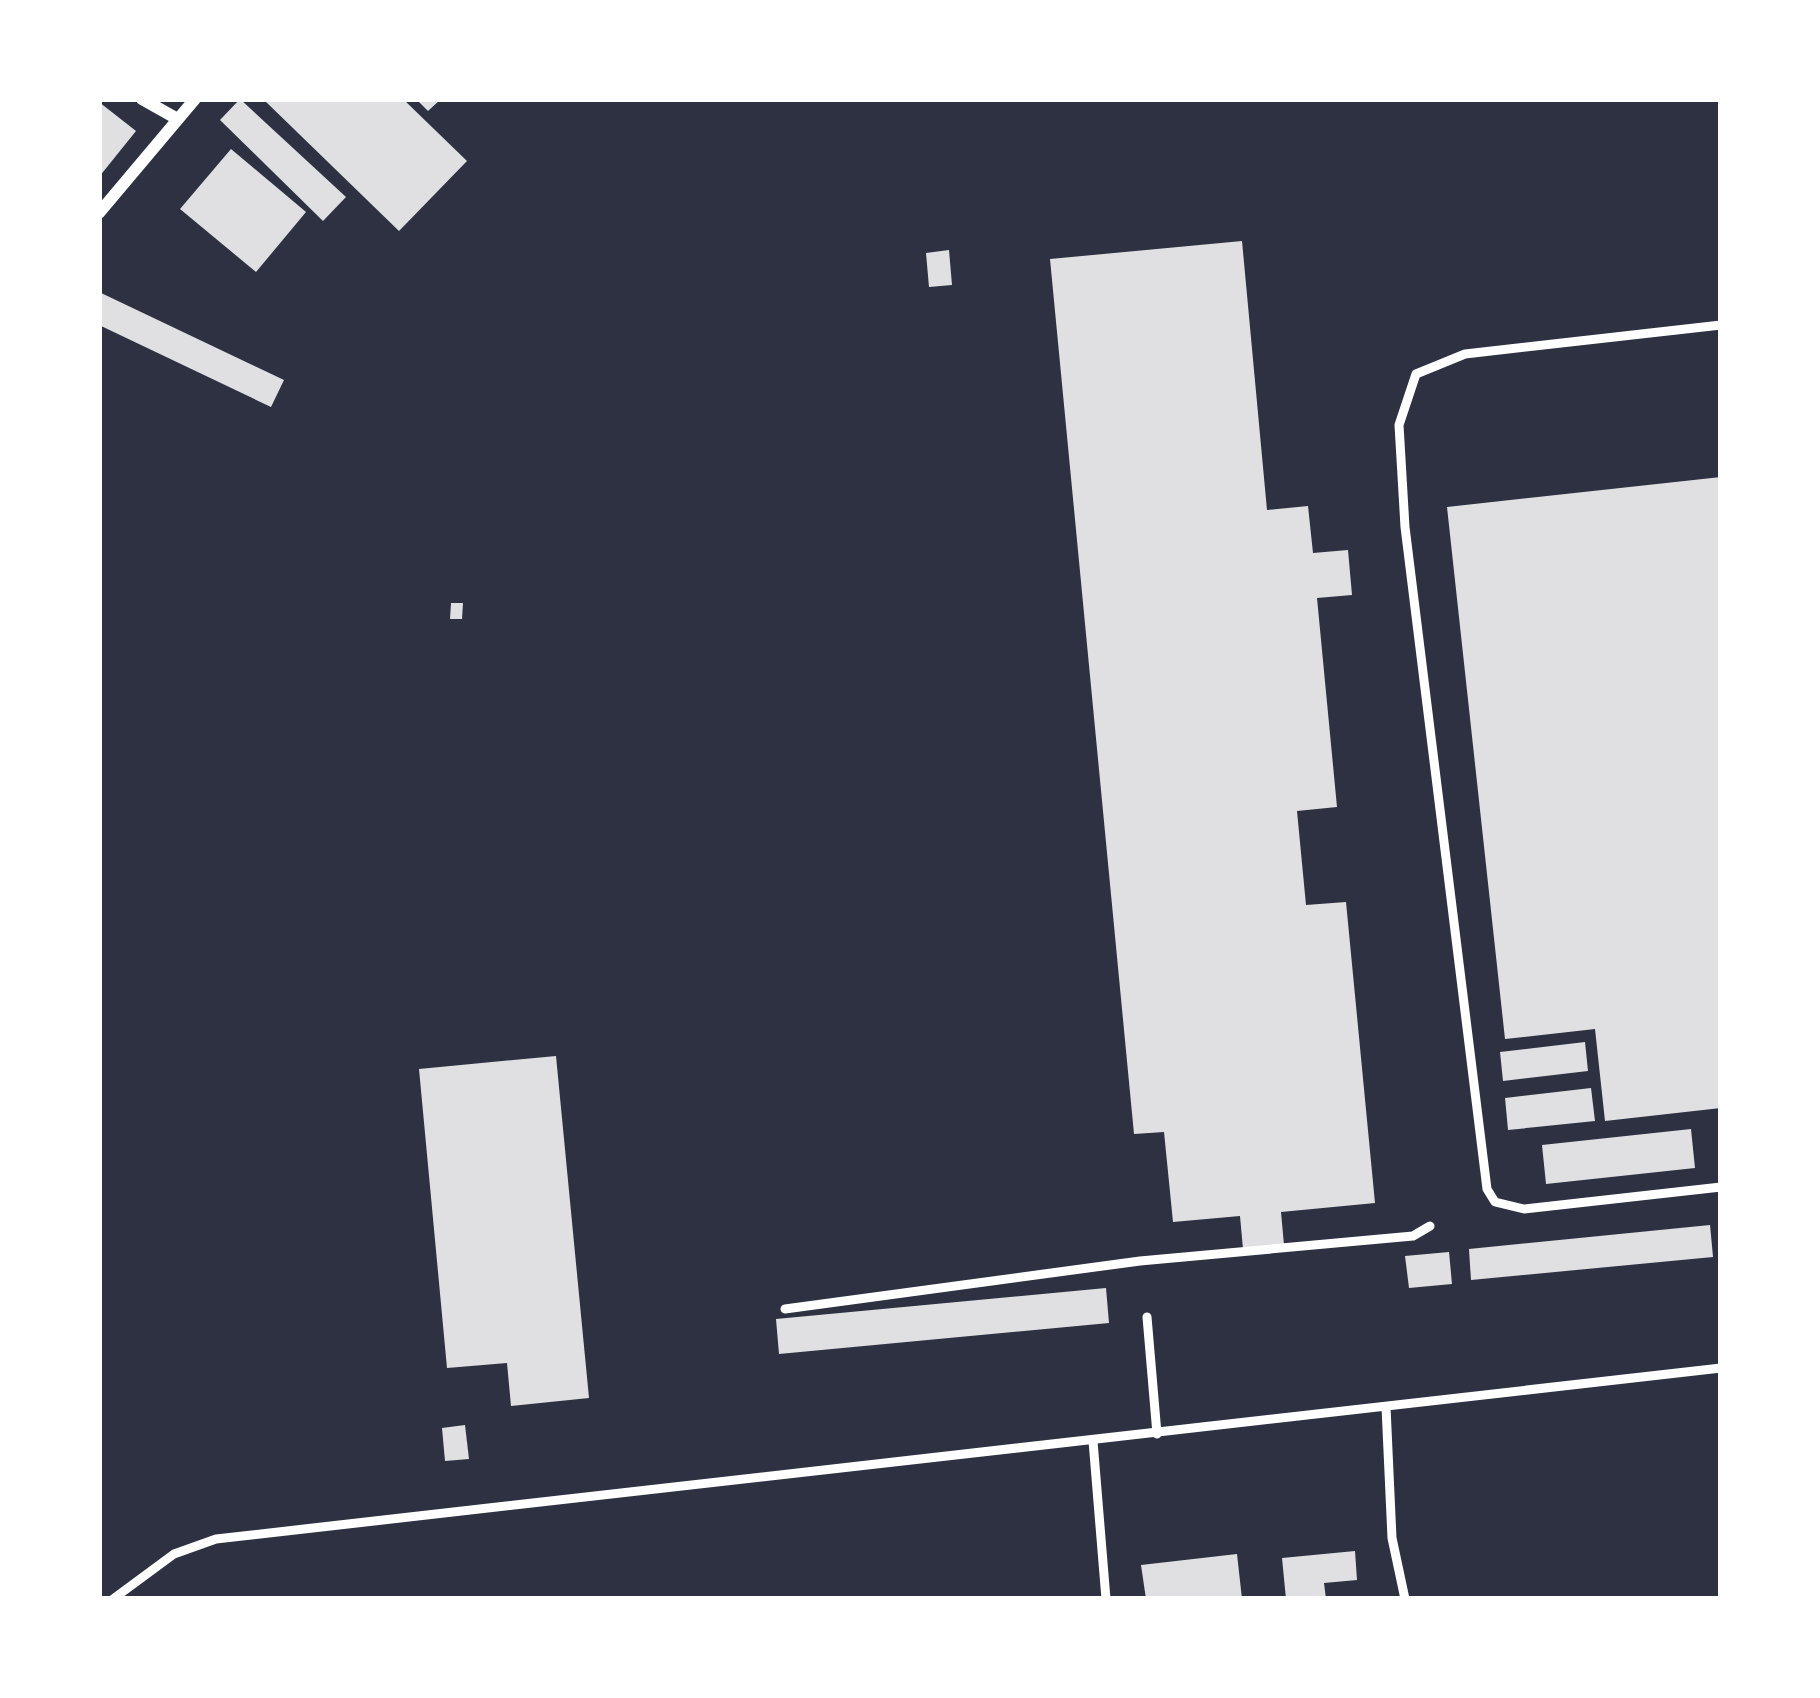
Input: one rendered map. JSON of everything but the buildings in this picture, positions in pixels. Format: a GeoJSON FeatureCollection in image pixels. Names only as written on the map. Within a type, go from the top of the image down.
{"type":"FeatureCollection","features":[{"type":"Feature","properties":{"kind":"street"},"geometry":{"type":"LineString","coordinates":[[142,99],[174,117]]}},
{"type":"Feature","properties":{"kind":"street"},"geometry":{"type":"LineString","coordinates":[[99,213],[174,117],[195,99]]}},
{"type":"Feature","properties":{"kind":"lane"},"geometry":{"type":"LineString","coordinates":[[1721,325],[1465,354],[1416,374],[1399,425],[1405,527],[1487,1189],[1495,1202],[1524,1209],[1721,1186]]}},
{"type":"Feature","properties":{"kind":"lane"},"geometry":{"type":"LineString","coordinates":[[785,1309],[1140,1261],[1413,1236],[1430,1226]]}},
{"type":"Feature","properties":{"kind":"lane"},"geometry":{"type":"LineString","coordinates":[[1147,1317],[1157,1434]]}},
{"type":"Feature","properties":{"kind":"lane"},"geometry":{"type":"LineString","coordinates":[[113,1599],[157,1563],[216,1539],[1721,1368]]}},
{"type":"Feature","properties":{"kind":"lane"},"geometry":{"type":"LineString","coordinates":[[1386,1407],[1392,1538],[1405,1599]]}},
{"type":"Feature","properties":{"kind":"lane"},"geometry":{"type":"LineString","coordinates":[[1093,1441],[1106,1599]]}}]}
